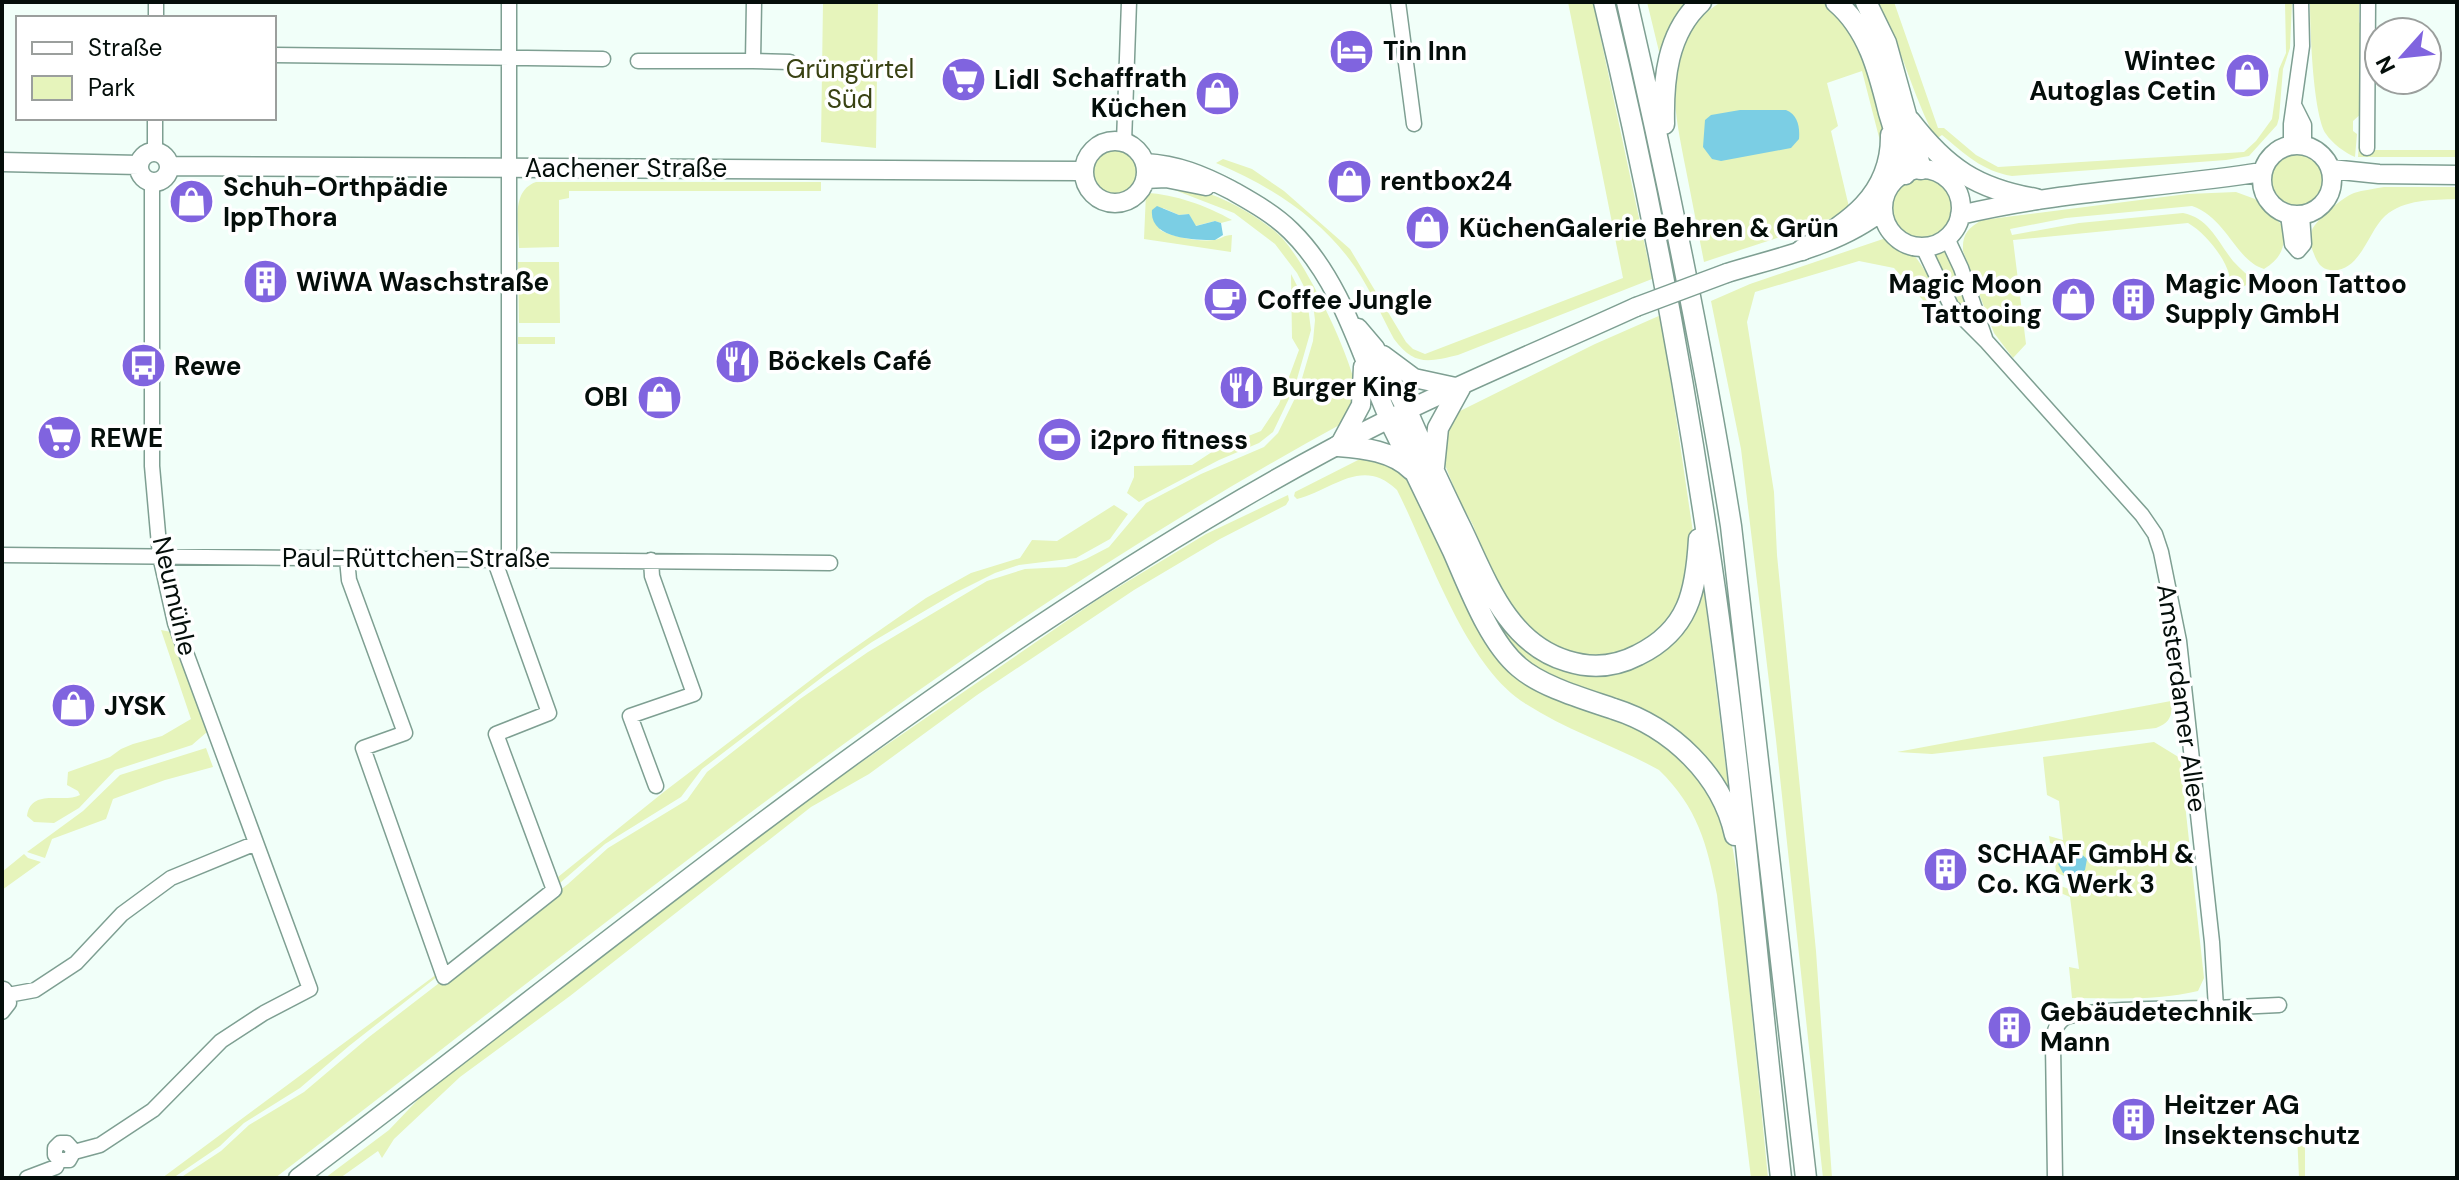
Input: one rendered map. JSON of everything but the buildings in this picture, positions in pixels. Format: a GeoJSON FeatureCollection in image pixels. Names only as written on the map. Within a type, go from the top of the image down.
{"type":"FeatureCollection","features":[{"type":"Feature","properties":{"kind":"highway"},"geometry":{"type":"LineString","coordinates":[[1604,2],[1648,191],[1694,447],[1739,787],[1781,1178]]}},
{"type":"Feature","properties":{"kind":"highway"},"geometry":{"type":"LineString","coordinates":[[1627,2],[1665,168],[1717,441],[1738,581],[1806,1178]]}},
{"type":"Feature","properties":{"kind":"highway"},"geometry":{"type":"LineString","coordinates":[[1665,168],[1664,96],[1669,56],[1684,22],[1701,2]]}},
{"type":"Feature","properties":{"kind":"highway"},"geometry":{"type":"LineString","coordinates":[[1836,2],[1858,26],[1898,115],[1939,155],[1974,181],[1989,188],[2036,199]]}},
{"type":"Feature","properties":{"kind":"highway"},"geometry":{"type":"LineString","coordinates":[[1866,2],[1886,43],[1898,115],[1913,172]]}},
{"type":"Feature","properties":{"kind":"highway"},"geometry":{"type":"LineString","coordinates":[[1802,250],[1847,223],[1868,202],[1891,154],[1898,115]]}},
{"type":"Feature","properties":{"kind":"highway"},"geometry":{"type":"LineString","coordinates":[[1426,474],[1438,428],[1460,388]]}},
{"type":"Feature","properties":{"kind":"highway"},"geometry":{"type":"LineString","coordinates":[[1398,415],[1426,474],[1479,607],[1496,639],[1518,666],[1531,676],[1648,724],[1672,739],[1697,762],[1731,817],[1754,937]]}},
{"type":"Feature","properties":{"kind":"highway"},"geometry":{"type":"LineString","coordinates":[[1338,446],[1393,456],[1426,474],[1510,622],[1543,651],[1580,665],[1601,667],[1621,662],[1660,642],[1676,627],[1687,607],[1696,581],[1699,537],[1694,447]]}},
{"type":"Feature","properties":{"kind":"main road"},"geometry":{"type":"LineString","coordinates":[[1106,141],[1124,142],[1137,150],[1145,171],[1140,192],[1128,201],[1108,203],[1090,191],[1083,171],[1085,162],[1095,147],[1106,141]]}},
{"type":"Feature","properties":{"kind":"main road"},"geometry":{"type":"LineString","coordinates":[[2298,145],[2320,154],[2331,177],[2322,205],[2295,215],[2271,205],[2262,180],[2272,154],[2298,145]]}},
{"type":"Feature","properties":{"kind":"main road"},"geometry":{"type":"LineString","coordinates":[[155,151],[165,156],[170,166],[165,178],[152,182],[143,178],[139,165],[146,153],[155,151]]}},
{"type":"Feature","properties":{"kind":"main road"},"geometry":{"type":"LineString","coordinates":[[2,162],[139,165]]}},
{"type":"Feature","properties":{"kind":"main road","name":"Aachener Straße"},"geometry":{"type":"LineString","coordinates":[[170,166],[1083,171]]}},
{"type":"Feature","properties":{"kind":"main road"},"geometry":{"type":"LineString","coordinates":[[1145,171],[1231,190],[1292,231],[1311,254],[1369,352],[1398,415]]}},
{"type":"Feature","properties":{"kind":"main road"},"geometry":{"type":"LineString","coordinates":[[1913,172],[1942,175],[1951,182],[1961,209],[1957,226],[1947,238],[1933,246],[1923,247],[1903,242],[1890,229],[1883,210],[1888,191],[1913,172]]}},
{"type":"Feature","properties":{"kind":"main road"},"geometry":{"type":"LineString","coordinates":[[2331,177],[2457,175]]}},
{"type":"Feature","properties":{"kind":"main road"},"geometry":{"type":"LineString","coordinates":[[1961,209],[2205,181],[2262,180]]}},
{"type":"Feature","properties":{"kind":"main road"},"geometry":{"type":"LineString","coordinates":[[298,1178],[719,853],[1018,640],[1199,525],[1398,415],[1636,307],[1853,231],[1883,210]]}},
{"type":"Feature","properties":{"kind":"main road"},"geometry":{"type":"LineString","coordinates":[[1802,250],[1836,247],[1890,229]]}},
{"type":"Feature","properties":{"kind":"main road"},"geometry":{"type":"LineString","coordinates":[[1369,352],[1414,378],[1460,388]]}},
{"type":"Feature","properties":{"kind":"main road"},"geometry":{"type":"LineString","coordinates":[[1338,446],[1361,405],[1369,352]]}},
{"type":"Feature","properties":{"kind":"street"},"geometry":{"type":"LineString","coordinates":[[347,559],[349,580],[405,733],[363,748],[444,977],[554,890],[496,734],[549,713],[502,559],[510,167],[509,2]]}},
{"type":"Feature","properties":{"kind":"street"},"geometry":{"type":"LineString","coordinates":[[753,61],[754,2]]}},
{"type":"Feature","properties":{"kind":"street"},"geometry":{"type":"LineString","coordinates":[[1124,142],[1129,2]]}},
{"type":"Feature","properties":{"kind":"street"},"geometry":{"type":"LineString","coordinates":[[1398,2],[1414,124]]}},
{"type":"Feature","properties":{"kind":"street"},"geometry":{"type":"LineString","coordinates":[[2298,145],[2291,124],[2302,46],[2301,2]]}},
{"type":"Feature","properties":{"kind":"street"},"geometry":{"type":"LineString","coordinates":[[2367,148],[2368,2]]}},
{"type":"Feature","properties":{"kind":"street"},"geometry":{"type":"LineString","coordinates":[[276,55],[603,59]]}},
{"type":"Feature","properties":{"kind":"street"},"geometry":{"type":"LineString","coordinates":[[638,61],[790,62]]}},
{"type":"Feature","properties":{"kind":"street"},"geometry":{"type":"LineString","coordinates":[[155,120],[155,151]]}},
{"type":"Feature","properties":{"kind":"street","name":"Neumühle"},"geometry":{"type":"LineString","coordinates":[[27,1178],[56,1167],[59,1160],[69,1160],[74,1152],[100,1145],[153,1110],[221,1041],[264,1013],[310,989],[175,623],[160,556],[152,466],[152,182]]}},
{"type":"Feature","properties":{"kind":"street","name":"Amsterdamer Allee"},"geometry":{"type":"LineString","coordinates":[[1947,238],[1987,342]]}},
{"type":"Feature","properties":{"kind":"street","name":"Amsterdamer Allee"},"geometry":{"type":"LineString","coordinates":[[1923,247],[1951,306],[2142,515],[2155,534],[2179,641],[2212,942],[2216,1008]]}},
{"type":"Feature","properties":{"kind":"street","name":"Paul-Rüttchen-Straße"},"geometry":{"type":"LineString","coordinates":[[2,555],[830,563]]}},
{"type":"Feature","properties":{"kind":"street"},"geometry":{"type":"LineString","coordinates":[[651,560],[652,576],[694,694],[630,716],[656,786]]}},
{"type":"Feature","properties":{"kind":"street"},"geometry":{"type":"LineString","coordinates":[[2,1012],[8,1007],[5,992],[35,990],[76,963],[122,914],[171,878],[256,843]]}},
{"type":"Feature","properties":{"kind":"street"},"geometry":{"type":"LineString","coordinates":[[2055,1178],[2053,1044],[2055,1028],[2061,1020],[2084,1013],[2279,1005]]}},
{"type":"Feature","properties":{"kind":"green space","name":"Grüngürtel Süd"},"geometry":{"type":"Polygon","coordinates":[[[823,2],[878,2],[876,148],[821,142],[823,2]]]}},
{"type":"Feature","properties":{"kind":"green space"},"geometry":{"type":"Polygon","coordinates":[[[1568,2],[1593,2],[1652,279],[1458,355],[1430,360],[1415,358],[1394,339],[1360,275],[1327,234],[1275,193],[1216,163],[1223,159],[1252,169],[1284,191],[1350,249],[1406,342],[1425,354],[1623,278],[1568,2]]]}},
{"type":"Feature","properties":{"kind":"green space"},"geometry":{"type":"Polygon","coordinates":[[[1647,2],[1694,2],[1663,68],[1647,2]]]}},
{"type":"Feature","properties":{"kind":"green space"},"geometry":{"type":"Polygon","coordinates":[[[1721,2],[1819,3],[1826,4],[1839,14],[1850,28],[1867,66],[1885,142],[1881,145],[1862,71],[1827,83],[1838,126],[1831,131],[1849,207],[1837,216],[1810,227],[1704,262],[1677,123],[1675,78],[1687,36],[1701,18],[1721,2]]]}},
{"type":"Feature","properties":{"kind":"green space"},"geometry":{"type":"Polygon","coordinates":[[[1876,2],[1894,2],[1938,128],[1944,128],[1976,155],[1998,167],[2244,152],[2272,119],[2279,69],[2286,53],[2285,2],[2292,2],[2290,48],[2283,69],[2277,125],[2249,156],[2012,176],[2001,174],[1974,161],[1942,135],[1936,139],[1876,2]]]}},
{"type":"Feature","properties":{"kind":"green space"},"geometry":{"type":"Polygon","coordinates":[[[2310,2],[2359,2],[2359,22],[2363,27],[2363,112],[2353,121],[2353,131],[2357,134],[2355,157],[2332,141],[2322,124],[2313,71],[2310,2]]]}},
{"type":"Feature","properties":{"kind":"green space"},"geometry":{"type":"Polygon","coordinates":[[[2359,140],[2363,140],[2363,150],[2457,150],[2457,157],[2358,157],[2359,140]]]}},
{"type":"Feature","properties":{"kind":"green space"},"geometry":{"type":"Polygon","coordinates":[[[1114,146],[1131,153],[1138,170],[1131,187],[1114,194],[1097,187],[1090,170],[1097,153],[1114,146]]]}},
{"type":"Feature","properties":{"kind":"green space"},"geometry":{"type":"Polygon","coordinates":[[[2297,150],[2308,152],[2318,159],[2325,169],[2325,191],[2318,201],[2308,208],[2297,210],[2286,208],[2276,201],[2269,191],[2267,180],[2269,169],[2276,159],[2286,152],[2297,150]]]}},
{"type":"Feature","properties":{"kind":"green space"},"geometry":{"type":"Polygon","coordinates":[[[1922,177],[1940,183],[1948,191],[1954,209],[1948,227],[1940,235],[1922,241],[1904,235],[1896,227],[1890,209],[1896,191],[1904,183],[1922,177]]]}},
{"type":"Feature","properties":{"kind":"green space"},"geometry":{"type":"Polygon","coordinates":[[[536,182],[821,182],[821,191],[569,191],[569,198],[559,200],[559,247],[519,248],[519,201],[522,193],[536,182]]]}},
{"type":"Feature","properties":{"kind":"green space"},"geometry":{"type":"Polygon","coordinates":[[[1173,183],[1242,209],[1267,225],[1289,246],[1313,284],[1352,373],[1356,398],[1343,423],[1201,505],[1063,592],[928,684],[664,878],[275,1178],[180,1178],[221,1151],[249,1125],[304,1092],[369,1037],[568,884],[608,848],[687,800],[707,772],[800,699],[868,652],[987,581],[1025,569],[1066,567],[1109,547],[1146,503],[1201,474],[1264,447],[1278,433],[1298,392],[1313,341],[1313,304],[1297,273],[1275,244],[1234,213],[1172,189],[1173,183]]]}},
{"type":"Feature","properties":{"kind":"green space"},"geometry":{"type":"Polygon","coordinates":[[[2384,187],[2457,187],[2457,199],[2419,202],[2393,210],[2379,223],[2349,265],[2330,270],[2322,267],[2311,245],[2311,233],[2315,226],[2330,209],[2349,195],[2384,187]]]}},
{"type":"Feature","properties":{"kind":"green space"},"geometry":{"type":"Polygon","coordinates":[[[2236,192],[2255,199],[2283,226],[2281,251],[2264,269],[2245,257],[2214,220],[2192,206],[2066,218],[2010,229],[2012,235],[2079,223],[2183,213],[2206,225],[2233,261],[2257,283],[2248,284],[2230,294],[2229,274],[2223,260],[2207,238],[2188,223],[2013,240],[2026,344],[2013,358],[1994,333],[1963,251],[1967,232],[1982,220],[2187,194],[2236,192]]]}},
{"type":"Feature","properties":{"kind":"green space"},"geometry":{"type":"Polygon","coordinates":[[[1146,193],[1190,202],[1232,220],[1195,226],[1189,214],[1179,215],[1163,208],[1160,230],[1201,240],[1232,235],[1231,252],[1144,239],[1146,193]]]}},
{"type":"Feature","properties":{"kind":"green space"},"geometry":{"type":"Polygon","coordinates":[[[1883,239],[1894,241],[1912,253],[1941,302],[1931,309],[1894,268],[1859,261],[1755,292],[1747,322],[1774,492],[1777,555],[1816,951],[1832,1178],[1823,1178],[1741,449],[1711,301],[1750,284],[1883,239]]]}},
{"type":"Feature","properties":{"kind":"green space"},"geometry":{"type":"Polygon","coordinates":[[[1947,249],[1976,325],[1955,303],[1931,253],[1947,249]]]}},
{"type":"Feature","properties":{"kind":"green space"},"geometry":{"type":"Polygon","coordinates":[[[518,262],[559,262],[560,323],[519,323],[518,262]]]}},
{"type":"Feature","properties":{"kind":"green space"},"geometry":{"type":"Polygon","coordinates":[[[1291,274],[1308,307],[1311,330],[1295,386],[1273,432],[1259,443],[1139,502],[1127,493],[1134,477],[1134,466],[1192,465],[1218,448],[1261,431],[1279,404],[1299,350],[1292,338],[1291,274]]]}},
{"type":"Feature","properties":{"kind":"green space"},"geometry":{"type":"Polygon","coordinates":[[[1661,315],[1695,546],[1687,596],[1653,641],[1619,659],[1585,659],[1525,632],[1489,571],[1473,525],[1441,455],[1450,422],[1458,412],[1661,315]]]}},
{"type":"Feature","properties":{"kind":"green space"},"geometry":{"type":"Polygon","coordinates":[[[518,337],[555,337],[555,344],[518,344],[518,337]]]}},
{"type":"Feature","properties":{"kind":"green space"},"geometry":{"type":"Polygon","coordinates":[[[1364,457],[1402,466],[1504,658],[1656,734],[1678,750],[1722,811],[1740,893],[1768,1178],[1751,1178],[1717,895],[1705,843],[1692,813],[1659,770],[1542,714],[1504,687],[1467,637],[1397,490],[1384,480],[1359,476],[1297,499],[1294,496],[1295,492],[1364,457]]]}},
{"type":"Feature","properties":{"kind":"green space"},"geometry":{"type":"Polygon","coordinates":[[[1426,471],[1523,648],[1545,662],[1592,675],[1624,672],[1651,658],[1703,582],[1731,809],[1700,759],[1544,678],[1501,640],[1426,471]]]}},
{"type":"Feature","properties":{"kind":"green space"},"geometry":{"type":"Polygon","coordinates":[[[1288,495],[1286,505],[1220,539],[1134,590],[977,695],[869,774],[811,807],[570,996],[460,1077],[394,1139],[382,1158],[378,1151],[340,1178],[325,1178],[389,1130],[428,1089],[731,852],[1097,600],[1206,534],[1288,495]]]}},
{"type":"Feature","properties":{"kind":"green space"},"geometry":{"type":"Polygon","coordinates":[[[1114,505],[1128,514],[1110,539],[1076,558],[1019,565],[995,573],[872,642],[702,769],[681,797],[605,844],[560,883],[558,877],[665,791],[837,660],[926,598],[971,573],[1020,558],[1032,540],[1057,541],[1114,505]]]}},
{"type":"Feature","properties":{"kind":"green space"},"geometry":{"type":"Polygon","coordinates":[[[161,630],[171,632],[207,732],[192,745],[115,770],[79,808],[54,823],[34,822],[27,816],[35,802],[80,795],[67,785],[68,772],[110,757],[133,744],[162,736],[191,719],[161,630]]]}},
{"type":"Feature","properties":{"kind":"green space"},"geometry":{"type":"Polygon","coordinates":[[[2171,701],[2170,718],[2156,728],[1932,754],[1897,752],[2171,701]]]}},
{"type":"Feature","properties":{"kind":"green space"},"geometry":{"type":"Polygon","coordinates":[[[2154,742],[2180,758],[2204,978],[2198,991],[2183,994],[2072,998],[2069,967],[2079,969],[2070,897],[2056,891],[2055,884],[2069,889],[2068,878],[2056,872],[2054,855],[2065,859],[2064,848],[2050,843],[2049,836],[2063,840],[2059,801],[2047,795],[2043,757],[2154,742]]]}},
{"type":"Feature","properties":{"kind":"green space"},"geometry":{"type":"Polygon","coordinates":[[[206,748],[213,767],[113,799],[106,819],[52,839],[45,858],[27,852],[83,811],[120,775],[206,748]]]}},
{"type":"Feature","properties":{"kind":"green space"},"geometry":{"type":"Polygon","coordinates":[[[24,854],[41,862],[2,890],[2,872],[24,854]]]}},
{"type":"Feature","properties":{"kind":"green space"},"geometry":{"type":"Polygon","coordinates":[[[545,887],[547,890],[300,1088],[244,1123],[220,1146],[173,1178],[162,1178],[437,974],[545,887]]]}},
{"type":"Feature","properties":{"kind":"green space"},"geometry":{"type":"Polygon","coordinates":[[[2305,1132],[2305,1178],[2299,1178],[2297,1133],[2305,1132]]]}},
{"type":"Feature","properties":{"kind":"water"},"geometry":{"type":"Polygon","coordinates":[[[1740,110],[1786,110],[1797,122],[1799,139],[1791,148],[1721,161],[1712,159],[1703,147],[1705,120],[1711,115],[1740,110]]]}},
{"type":"Feature","properties":{"kind":"water"},"geometry":{"type":"Polygon","coordinates":[[[1157,206],[1179,215],[1189,214],[1196,226],[1215,221],[1221,223],[1223,235],[1215,240],[1174,236],[1158,227],[1153,220],[1152,210],[1157,206]]]}},
{"type":"Feature","properties":{"kind":"water"},"geometry":{"type":"Polygon","coordinates":[[[2079,852],[2087,859],[2085,870],[2072,876],[2063,873],[2058,864],[2061,861],[2070,862],[2079,852]]]}},
{"type":"Feature","properties":{"kind":"place","name":"Tin Inn"},"geometry":{"type":"Point","coordinates":[1352,51]}},
{"type":"Feature","properties":{"kind":"place","name":"Wintec Autoglas Cetin"},"geometry":{"type":"Point","coordinates":[2247,76]}},
{"type":"Feature","properties":{"kind":"place","name":"Lidl"},"geometry":{"type":"Point","coordinates":[963,80]}},
{"type":"Feature","properties":{"kind":"place","name":"Schaffrath Küchen"},"geometry":{"type":"Point","coordinates":[1218,93]}},
{"type":"Feature","properties":{"kind":"place","name":"rentbox24"},"geometry":{"type":"Point","coordinates":[1349,181]}},
{"type":"Feature","properties":{"kind":"place","name":"Schuh-Orthpädie IppThora"},"geometry":{"type":"Point","coordinates":[192,202]}},
{"type":"Feature","properties":{"kind":"place","name":"KüchenGalerie Behren & Grün"},"geometry":{"type":"Point","coordinates":[1428,228]}},
{"type":"Feature","properties":{"kind":"place","name":"WiWA Waschstraße"},"geometry":{"type":"Point","coordinates":[265,282]}},
{"type":"Feature","properties":{"kind":"place","name":"Magic Moon Tattooing"},"geometry":{"type":"Point","coordinates":[2073,299]}},
{"type":"Feature","properties":{"kind":"place","name":"Magic Moon Tattoo Supply GmbH"},"geometry":{"type":"Point","coordinates":[2134,299]}},
{"type":"Feature","properties":{"kind":"place","name":"Coffee Jungle"},"geometry":{"type":"Point","coordinates":[1226,300]}},
{"type":"Feature","properties":{"kind":"place","name":"Böckels Café"},"geometry":{"type":"Point","coordinates":[737,361]}},
{"type":"Feature","properties":{"kind":"place","name":"Rewe"},"geometry":{"type":"Point","coordinates":[143,366]}},
{"type":"Feature","properties":{"kind":"place","name":"Burger King"},"geometry":{"type":"Point","coordinates":[1241,387]}},
{"type":"Feature","properties":{"kind":"place","name":"OBI"},"geometry":{"type":"Point","coordinates":[659,397]}},
{"type":"Feature","properties":{"kind":"place","name":"REWE"},"geometry":{"type":"Point","coordinates":[59,438]}},
{"type":"Feature","properties":{"kind":"place","name":"i2pro fitness"},"geometry":{"type":"Point","coordinates":[1059,440]}},
{"type":"Feature","properties":{"kind":"place","name":"JYSK"},"geometry":{"type":"Point","coordinates":[73,706]}},
{"type":"Feature","properties":{"kind":"place","name":"SCHAAF GmbH & Co. KG Werk 3"},"geometry":{"type":"Point","coordinates":[1946,869]}},
{"type":"Feature","properties":{"kind":"place","name":"Gebäudetechnik Mann"},"geometry":{"type":"Point","coordinates":[2009,1027]}},
{"type":"Feature","properties":{"kind":"place","name":"Heitzer AG Insektenschutz"},"geometry":{"type":"Point","coordinates":[2133,1120]}}]}
